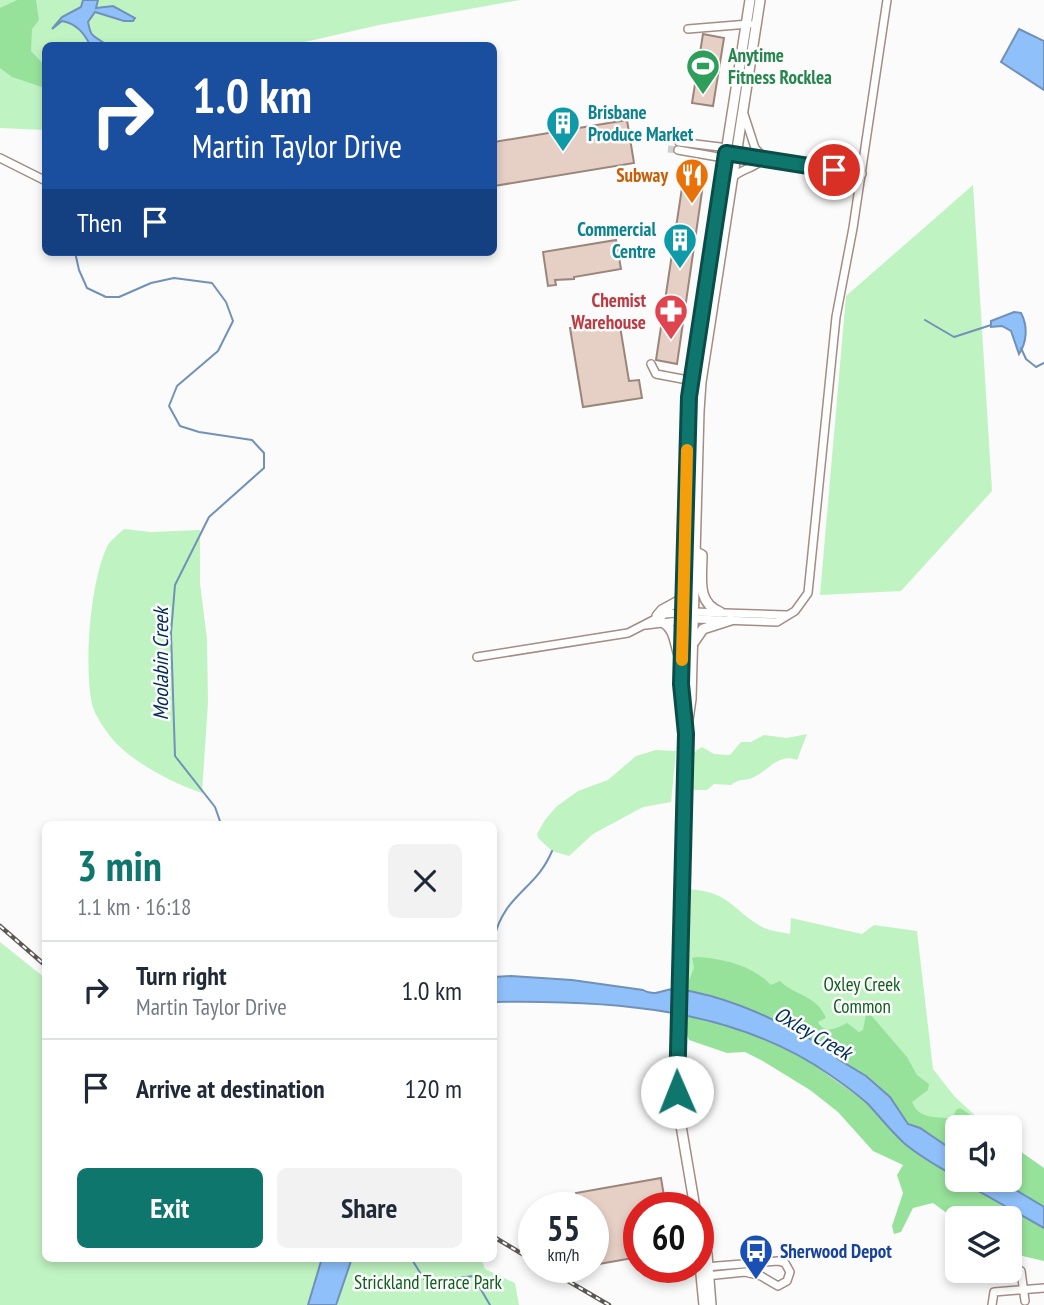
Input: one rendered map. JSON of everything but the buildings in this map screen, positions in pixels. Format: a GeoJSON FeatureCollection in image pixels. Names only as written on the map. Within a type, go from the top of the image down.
{"type":"FeatureCollection","features":[{"type":"Feature","properties":{"kind":"main road"},"geometry":{"type":"LineString","coordinates":[[686,734],[681,663],[690,381],[731,154],[750,0]]}},
{"type":"Feature","properties":{"kind":"main road"},"geometry":{"type":"LineString","coordinates":[[692,1192],[678,1108],[677,1030],[685,749],[691,699],[701,382],[732,178],[731,154],[743,110],[760,0]]}},
{"type":"Feature","properties":{"kind":"main road"},"geometry":{"type":"LineString","coordinates":[[696,552],[702,555],[702,594],[705,602],[720,612]]}},
{"type":"Feature","properties":{"kind":"main road"},"geometry":{"type":"LineString","coordinates":[[681,663],[675,636],[668,625],[659,619],[684,598]]}},
{"type":"Feature","properties":{"kind":"main road"},"geometry":{"type":"LineString","coordinates":[[693,643],[703,629],[731,620]]}},
{"type":"Feature","properties":{"kind":"main road"},"geometry":{"type":"LineString","coordinates":[[704,1305],[705,1283]]}},
{"type":"Feature","properties":{"kind":"main road"},"geometry":{"type":"LineString","coordinates":[[707,1283],[711,1305]]}},
{"type":"Feature","properties":{"kind":"street"},"geometry":{"type":"LineString","coordinates":[[694,615],[777,622],[804,601],[811,581],[836,317],[862,174],[887,0]]}},
{"type":"Feature","properties":{"kind":"street"},"geometry":{"type":"LineString","coordinates":[[688,29],[745,25],[757,21]]}},
{"type":"Feature","properties":{"kind":"street"},"geometry":{"type":"LineString","coordinates":[[743,110],[755,148],[764,158]]}},
{"type":"Feature","properties":{"kind":"street"},"geometry":{"type":"LineString","coordinates":[[679,146],[718,157],[731,154],[862,174]]}},
{"type":"Feature","properties":{"kind":"street"},"geometry":{"type":"LineString","coordinates":[[0,158],[42,179]]}},
{"type":"Feature","properties":{"kind":"street"},"geometry":{"type":"LineString","coordinates":[[732,178],[738,172],[758,165],[764,158]]}},
{"type":"Feature","properties":{"kind":"street"},"geometry":{"type":"LineString","coordinates":[[651,364],[656,374],[701,382]]}},
{"type":"Feature","properties":{"kind":"street"},"geometry":{"type":"LineString","coordinates":[[477,657],[628,633],[659,619],[720,612],[787,615]]}},
{"type":"Feature","properties":{"kind":"street"},"geometry":{"type":"LineString","coordinates":[[781,1261],[787,1264],[790,1272],[787,1281],[778,1286],[754,1273],[705,1271],[781,1261]]}},
{"type":"Feature","properties":{"kind":"street"},"geometry":{"type":"LineString","coordinates":[[1022,1280],[1024,1301]]}},
{"type":"Feature","properties":{"kind":"street"},"geometry":{"type":"LineString","coordinates":[[992,1305],[994,1292],[1044,1288]]}},
{"type":"Feature","properties":{"kind":"green space"},"geometry":{"type":"Polygon","coordinates":[[[0,0],[520,0],[379,25],[305,42],[42,42],[42,130],[0,128],[0,0]]]}},
{"type":"Feature","properties":{"kind":"green space"},"geometry":{"type":"Polygon","coordinates":[[[17,0],[36,0],[39,20],[32,29],[31,51],[42,63],[42,87],[12,77],[0,68],[0,8],[17,0]]]}},
{"type":"Feature","properties":{"kind":"green space"},"geometry":{"type":"Polygon","coordinates":[[[973,185],[992,491],[901,591],[820,595],[846,296],[973,185]]]}},
{"type":"Feature","properties":{"kind":"green space"},"geometry":{"type":"Polygon","coordinates":[[[124,529],[151,532],[200,530],[200,583],[207,639],[208,702],[202,793],[177,783],[125,752],[107,732],[93,708],[89,668],[92,604],[100,564],[107,546],[124,529]]]}},
{"type":"Feature","properties":{"kind":"green space"},"geometry":{"type":"Polygon","coordinates":[[[807,734],[797,760],[784,759],[752,778],[731,785],[714,784],[707,790],[692,790],[694,752],[702,747],[714,754],[730,755],[741,742],[751,742],[764,735],[787,738],[807,734]]]}},
{"type":"Feature","properties":{"kind":"green space"},"geometry":{"type":"Polygon","coordinates":[[[656,750],[676,751],[671,802],[643,807],[593,834],[569,856],[552,851],[538,838],[537,834],[545,820],[557,806],[578,791],[608,780],[636,756],[656,750]]]}},
{"type":"Feature","properties":{"kind":"green space","name":"Oxley Creek Common"},"geometry":{"type":"Polygon","coordinates":[[[688,889],[721,897],[762,927],[790,934],[791,918],[862,934],[874,925],[917,931],[933,1069],[955,1097],[975,1115],[945,1115],[945,1145],[720,998],[685,990],[688,889]]]}},
{"type":"Feature","properties":{"kind":"green space"},"geometry":{"type":"Polygon","coordinates":[[[0,942],[42,976],[42,1262],[321,1262],[308,1305],[0,1305],[0,942]]]}},
{"type":"Feature","properties":{"kind":"green space"},"geometry":{"type":"Polygon","coordinates":[[[692,958],[717,959],[737,964],[755,972],[771,985],[780,981],[822,1010],[826,1018],[818,1022],[824,1028],[831,1029],[847,1023],[859,1032],[863,1030],[866,1014],[871,1015],[907,1057],[917,1075],[929,1084],[928,1090],[912,1102],[919,1112],[945,1118],[945,1145],[920,1128],[908,1124],[890,1097],[866,1076],[838,1059],[829,1045],[751,1010],[685,990],[694,968],[692,958]]]}},
{"type":"Feature","properties":{"kind":"green space"},"geometry":{"type":"Polygon","coordinates":[[[684,1015],[761,1036],[798,1054],[866,1102],[904,1143],[945,1172],[945,1192],[979,1192],[1004,1206],[945,1206],[945,1212],[933,1203],[913,1208],[901,1232],[894,1234],[892,1226],[903,1193],[897,1175],[903,1165],[873,1151],[838,1112],[810,1090],[745,1052],[727,1053],[689,1040],[684,1028],[684,1015]]]}},
{"type":"Feature","properties":{"kind":"green space"},"geometry":{"type":"Polygon","coordinates":[[[960,1108],[971,1115],[954,1115],[960,1108]]]}},
{"type":"Feature","properties":{"kind":"green space"},"geometry":{"type":"Polygon","coordinates":[[[1022,1152],[1044,1168],[1044,1207],[1019,1192],[1022,1192],[1022,1152]]]}},
{"type":"Feature","properties":{"kind":"green space"},"geometry":{"type":"Polygon","coordinates":[[[1022,1216],[1044,1228],[1044,1261],[1022,1256],[1022,1216]]]}},
{"type":"Feature","properties":{"kind":"green space","name":"Strickland Terrace Park"},"geometry":{"type":"Polygon","coordinates":[[[351,1262],[482,1262],[485,1269],[515,1283],[519,1305],[336,1305],[351,1262]]]}},
{"type":"Feature","properties":{"kind":"water"},"geometry":{"type":"Polygon","coordinates":[[[83,0],[98,0],[96,8],[113,6],[135,18],[133,21],[124,21],[95,12],[88,22],[89,27],[93,36],[102,42],[88,42],[79,30],[67,22],[62,21],[52,29],[62,17],[81,7],[83,0]]]}},
{"type":"Feature","properties":{"kind":"water"},"geometry":{"type":"Polygon","coordinates":[[[1019,29],[1044,41],[1044,90],[1001,62],[1019,29]]]}},
{"type":"Feature","properties":{"kind":"water"},"geometry":{"type":"Polygon","coordinates":[[[1014,312],[1021,313],[1026,329],[1024,344],[1019,354],[1011,331],[1002,326],[991,327],[991,321],[1014,312]]]}},
{"type":"Feature","properties":{"kind":"water","name":"Oxley Creek"},"geometry":{"type":"Polygon","coordinates":[[[511,976],[572,980],[651,993],[673,989],[710,996],[741,1006],[814,1041],[829,1045],[838,1059],[866,1076],[890,1097],[908,1124],[920,1128],[945,1145],[945,1171],[904,1143],[868,1104],[830,1075],[793,1052],[753,1035],[711,1021],[625,1006],[497,1002],[497,977],[511,976]]]}},
{"type":"Feature","properties":{"kind":"water"},"geometry":{"type":"Polygon","coordinates":[[[980,1192],[1019,1192],[1044,1207],[1044,1228],[1022,1216],[1022,1206],[1005,1206],[980,1192]]]}},
{"type":"Feature","properties":{"kind":"water"},"geometry":{"type":"Polygon","coordinates":[[[321,1262],[351,1262],[336,1305],[308,1305],[321,1262]]]}},
{"type":"Feature","properties":{"kind":"waterway","name":"Moolabin Creek"},"geometry":{"type":"LineString","coordinates":[[76,256],[87,288],[106,297],[119,297],[151,283],[174,278],[212,283],[226,302],[233,321],[218,351],[177,386],[169,406],[180,426],[199,432],[252,440],[264,453],[264,468],[209,517],[175,585],[171,633],[175,756],[215,807],[220,821]]}},
{"type":"Feature","properties":{"kind":"waterway"},"geometry":{"type":"LineString","coordinates":[[925,320],[954,337],[991,325]]}},
{"type":"Feature","properties":{"kind":"waterway"},"geometry":{"type":"LineString","coordinates":[[1021,348],[1026,359],[1036,367],[1044,363]]}},
{"type":"Feature","properties":{"kind":"waterway"},"geometry":{"type":"LineString","coordinates":[[497,929],[505,911],[538,875],[552,851]]}},
{"type":"Feature","properties":{"kind":"waterway"},"geometry":{"type":"LineString","coordinates":[[413,1262],[424,1279],[435,1281],[473,1276],[490,1305]]}},
{"type":"Feature","properties":{"kind":"tunnel"},"geometry":{"type":"LineString","coordinates":[[668,149],[678,150]]}},
{"type":"Feature","properties":{"kind":"railway"},"geometry":{"type":"LineString","coordinates":[[0,926],[42,963]]}},
{"type":"Feature","properties":{"kind":"railway"},"geometry":{"type":"LineString","coordinates":[[497,1239],[518,1251]]}},
{"type":"Feature","properties":{"kind":"railway"},"geometry":{"type":"LineString","coordinates":[[571,1283],[609,1305]]}},
{"type":"Feature","properties":{"kind":"slow traffic"},"geometry":{"type":"LineString","coordinates":[[682,660],[687,450]]}},
{"type":"Feature","properties":{"kind":"place","name":"Anytime Fitness Rocklea"},"geometry":{"type":"Point","coordinates":[703,96]}},
{"type":"Feature","properties":{"kind":"place","name":"Brisbane Produce Market"},"geometry":{"type":"Point","coordinates":[563,153]}},
{"type":"Feature","properties":{"kind":"place","name":"Subway"},"geometry":{"type":"Point","coordinates":[692,205]}},
{"type":"Feature","properties":{"kind":"place","name":"Commercial Centre"},"geometry":{"type":"Point","coordinates":[680,270]}},
{"type":"Feature","properties":{"kind":"place","name":"Chemist Warehouse"},"geometry":{"type":"Point","coordinates":[671,341]}},
{"type":"Feature","properties":{"kind":"place","name":"Sherwood Depot"},"geometry":{"type":"Point","coordinates":[756,1281]}},
{"type":"Feature","properties":{"kind":"route"},"geometry":{"type":"LineString","coordinates":[[677,1092],[686,734],[681,684],[689,397],[726,153],[834,170]]}}]}
